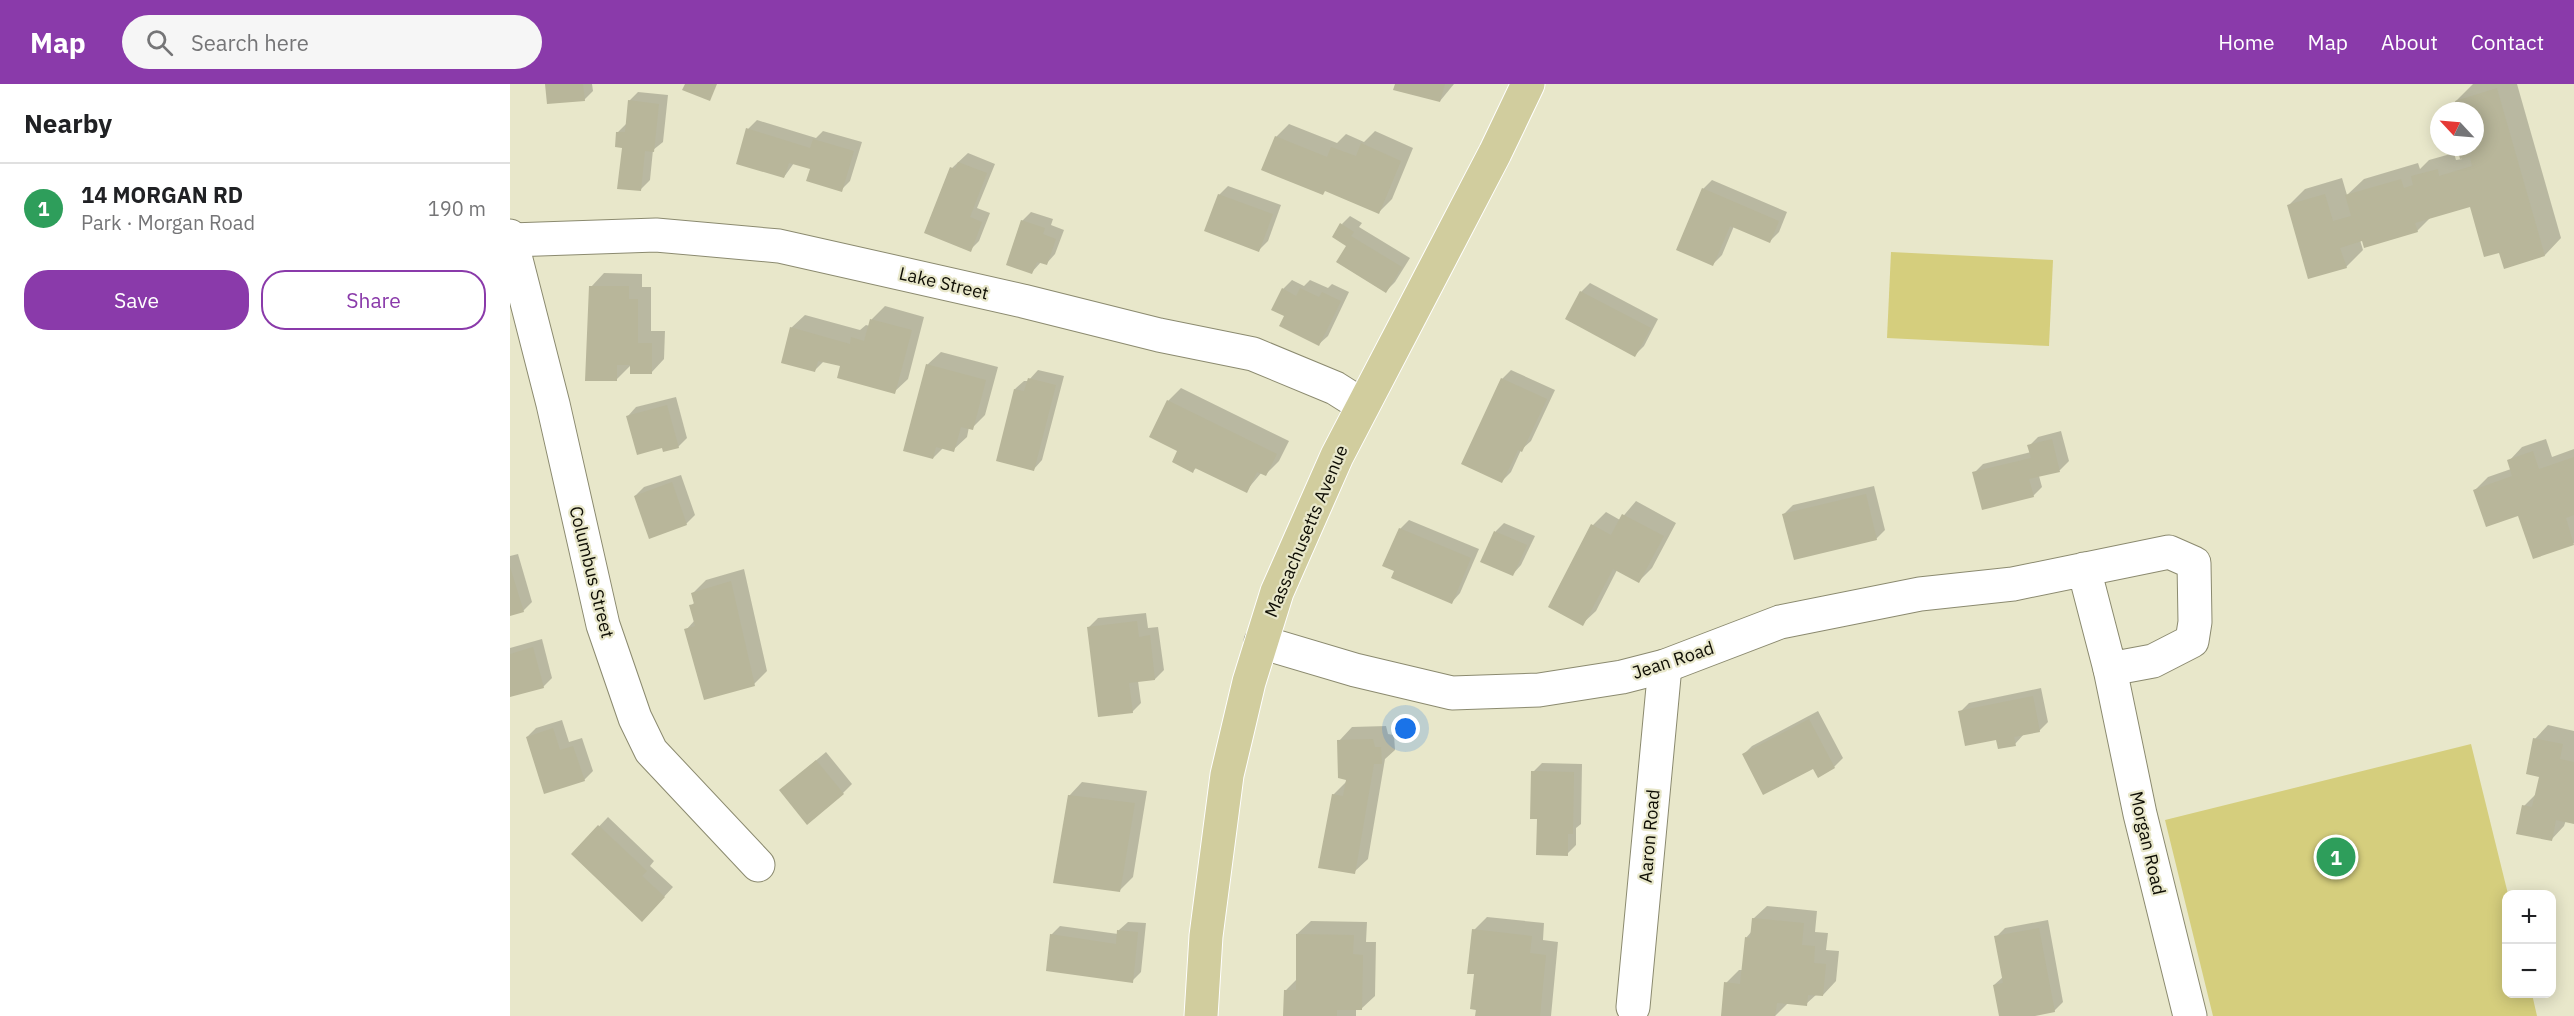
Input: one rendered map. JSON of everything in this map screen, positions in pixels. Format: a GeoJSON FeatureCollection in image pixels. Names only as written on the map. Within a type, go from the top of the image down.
{"type":"FeatureCollection","features":[{"type":"Feature","properties":{"kind":"main road","name":"Massachusetts Avenue"},"geometry":{"type":"LineString","coordinates":[[1201,1016],[1206,936],[1227,776],[1239,719],[1277,592],[1320,489],[1480,183],[1528,84]]}},
{"type":"Feature","properties":{"kind":"street","name":"Lake Street"},"geometry":{"type":"LineString","coordinates":[[510,238],[656,235],[779,246],[1023,301],[1159,335],[1253,354],[1335,388],[1362,405]]}},
{"type":"Feature","properties":{"kind":"street","name":"Columbus Street"},"geometry":{"type":"LineString","coordinates":[[510,238],[552,404],[603,625],[635,718],[651,751],[758,865]]}},
{"type":"Feature","properties":{"kind":"street","name":"Jean Road"},"geometry":{"type":"LineString","coordinates":[[1261,642],[1355,670],[1452,693],[1539,690],[1622,677],[1665,666],[1780,622],[1920,594],[2013,584],[2169,552],[2194,563],[2195,622],[2192,641],[2153,661],[2110,669]]}},
{"type":"Feature","properties":{"kind":"street"},"geometry":{"type":"LineString","coordinates":[[2084,569],[2110,669]]}},
{"type":"Feature","properties":{"kind":"street","name":"Aaron Road"},"geometry":{"type":"LineString","coordinates":[[1634,1007],[1665,666]]}},
{"type":"Feature","properties":{"kind":"street","name":"Morgan Road"},"geometry":{"type":"LineString","coordinates":[[2110,669],[2140,813],[2190,1016]]}},
{"type":"Feature","properties":{"kind":"shaded area"},"geometry":{"type":"Polygon","coordinates":[[[1891,252],[2053,260],[2049,346],[1887,338],[1891,252]]]}},
{"type":"Feature","properties":{"kind":"shaded area"},"geometry":{"type":"Polygon","coordinates":[[[2471,744],[2507,890],[2502,890],[2502,998],[2533,998],[2537,1016],[2213,1016],[2165,820],[2471,744]]]}},
{"type":"Feature","properties":{"kind":"building"},"geometry":{"type":"Polygon","coordinates":[[[545,84],[583,84],[585,101],[547,104],[545,84]]]}},
{"type":"Feature","properties":{"kind":"building"},"geometry":{"type":"Polygon","coordinates":[[[685,84],[717,84],[710,101],[682,90],[685,84]]]}},
{"type":"Feature","properties":{"kind":"building"},"geometry":{"type":"Polygon","coordinates":[[[1395,84],[1445,84],[1440,102],[1393,90],[1395,84]]]}},
{"type":"Feature","properties":{"kind":"building"},"geometry":{"type":"Polygon","coordinates":[[[2497,88],[2545,256],[2504,269],[2499,253],[2484,257],[2470,207],[2415,223],[2418,232],[2364,248],[2362,241],[2340,248],[2347,268],[2308,279],[2287,205],[2325,194],[2333,221],[2351,216],[2345,195],[2401,179],[2404,188],[2413,185],[2411,176],[2438,169],[2439,176],[2472,166],[2470,157],[2460,159],[2459,156],[2484,156],[2484,102],[2455,101],[2497,88]]]}},
{"type":"Feature","properties":{"kind":"building"},"geometry":{"type":"Polygon","coordinates":[[[628,100],[659,104],[654,152],[645,151],[641,191],[617,189],[622,148],[615,147],[616,132],[625,132],[628,100]]]}},
{"type":"Feature","properties":{"kind":"building"},"geometry":{"type":"Polygon","coordinates":[[[746,128],[810,148],[813,139],[854,151],[842,192],[806,181],[810,169],[789,163],[784,178],[736,164],[746,128]]]}},
{"type":"Feature","properties":{"kind":"building"},"geometry":{"type":"Polygon","coordinates":[[[1275,136],[1327,157],[1331,147],[1356,156],[1361,143],[1401,161],[1379,214],[1325,191],[1323,195],[1261,170],[1275,136]]]}},
{"type":"Feature","properties":{"kind":"building"},"geometry":{"type":"Polygon","coordinates":[[[958,162],[987,173],[970,217],[982,222],[971,252],[924,233],[950,167],[955,169],[958,162]]]}},
{"type":"Feature","properties":{"kind":"building"},"geometry":{"type":"Polygon","coordinates":[[[1702,188],[1779,221],[1770,243],[1730,226],[1713,266],[1676,250],[1702,188]]]}},
{"type":"Feature","properties":{"kind":"building"},"geometry":{"type":"Polygon","coordinates":[[[1218,194],[1273,214],[1259,252],[1204,231],[1218,194]]]}},
{"type":"Feature","properties":{"kind":"building"},"geometry":{"type":"Polygon","coordinates":[[[1021,220],[1045,228],[1043,234],[1056,239],[1047,265],[1037,262],[1032,274],[1006,265],[1021,220]]]}},
{"type":"Feature","properties":{"kind":"building"},"geometry":{"type":"Polygon","coordinates":[[[1340,223],[1354,232],[1351,236],[1402,267],[1386,293],[1336,262],[1346,246],[1332,237],[1340,223]]]}},
{"type":"Feature","properties":{"kind":"building"},"geometry":{"type":"Polygon","coordinates":[[[589,286],[629,286],[629,299],[638,299],[638,343],[652,343],[652,374],[630,374],[630,365],[617,365],[617,381],[585,381],[589,286]]]}},
{"type":"Feature","properties":{"kind":"building"},"geometry":{"type":"Polygon","coordinates":[[[1282,288],[1296,296],[1300,288],[1319,297],[1322,292],[1341,301],[1319,346],[1279,326],[1284,316],[1271,310],[1282,288]]]}},
{"type":"Feature","properties":{"kind":"building"},"geometry":{"type":"Polygon","coordinates":[[[1580,291],[1651,328],[1635,357],[1565,319],[1580,291]]]}},
{"type":"Feature","properties":{"kind":"building"},"geometry":{"type":"Polygon","coordinates":[[[870,319],[912,330],[895,394],[837,378],[840,366],[818,361],[815,372],[781,363],[790,327],[850,344],[851,337],[864,341],[870,319]]]}},
{"type":"Feature","properties":{"kind":"building"},"geometry":{"type":"Polygon","coordinates":[[[926,364],[986,380],[973,430],[961,427],[954,452],[936,447],[933,459],[903,451],[926,364]]]}},
{"type":"Feature","properties":{"kind":"building"},"geometry":{"type":"Polygon","coordinates":[[[1028,378],[1056,385],[1034,471],[996,461],[1014,389],[1024,391],[1028,378]]]}},
{"type":"Feature","properties":{"kind":"building"},"geometry":{"type":"Polygon","coordinates":[[[1501,378],[1547,399],[1522,452],[1518,450],[1502,483],[1461,464],[1501,378]]]}},
{"type":"Feature","properties":{"kind":"building"},"geometry":{"type":"Polygon","coordinates":[[[1167,400],[1277,454],[1266,476],[1257,472],[1247,493],[1195,468],[1193,473],[1172,462],[1177,451],[1149,437],[1167,400]]]}},
{"type":"Feature","properties":{"kind":"building"},"geometry":{"type":"Polygon","coordinates":[[[667,405],[679,448],[663,452],[662,448],[637,455],[626,416],[667,405]]]}},
{"type":"Feature","properties":{"kind":"building"},"geometry":{"type":"Polygon","coordinates":[[[2052,439],[2060,472],[2029,479],[2034,497],[1982,510],[1972,472],[2031,458],[2027,445],[2052,439]]]}},
{"type":"Feature","properties":{"kind":"building"},"geometry":{"type":"Polygon","coordinates":[[[2533,451],[2539,469],[2574,457],[2574,515],[2566,518],[2574,545],[2533,559],[2518,516],[2486,527],[2473,490],[2512,476],[2507,460],[2533,451]]]}},
{"type":"Feature","properties":{"kind":"building"},"geometry":{"type":"Polygon","coordinates":[[[672,482],[687,525],[649,539],[634,496],[672,482]]]}},
{"type":"Feature","properties":{"kind":"building"},"geometry":{"type":"Polygon","coordinates":[[[1866,494],[1877,540],[1794,560],[1782,514],[1866,494]]]}},
{"type":"Feature","properties":{"kind":"building"},"geometry":{"type":"Polygon","coordinates":[[[1622,514],[1664,536],[1639,583],[1613,569],[1583,626],[1548,607],[1591,524],[1611,535],[1622,514]]]}},
{"type":"Feature","properties":{"kind":"building"},"geometry":{"type":"Polygon","coordinates":[[[1399,528],[1471,558],[1452,604],[1391,578],[1394,571],[1382,566],[1399,528]]]}},
{"type":"Feature","properties":{"kind":"building"},"geometry":{"type":"Polygon","coordinates":[[[1494,531],[1527,545],[1513,576],[1480,562],[1494,531]]]}},
{"type":"Feature","properties":{"kind":"building"},"geometry":{"type":"Polygon","coordinates":[[[510,567],[524,612],[510,616],[510,567]]]}},
{"type":"Feature","properties":{"kind":"building"},"geometry":{"type":"Polygon","coordinates":[[[731,581],[755,686],[704,700],[684,629],[695,626],[689,605],[694,604],[691,593],[731,581]]]}},
{"type":"Feature","properties":{"kind":"building"},"geometry":{"type":"Polygon","coordinates":[[[1137,621],[1139,637],[1150,635],[1155,680],[1129,683],[1133,713],[1098,717],[1087,627],[1137,621]]]}},
{"type":"Feature","properties":{"kind":"building"},"geometry":{"type":"Polygon","coordinates":[[[533,647],[544,688],[510,697],[510,654],[533,647]]]}},
{"type":"Feature","properties":{"kind":"building"},"geometry":{"type":"Polygon","coordinates":[[[2033,696],[2040,732],[2014,737],[2016,746],[1998,749],[1996,740],[1965,746],[1958,711],[2033,696]]]}},
{"type":"Feature","properties":{"kind":"building"},"geometry":{"type":"Polygon","coordinates":[[[1809,719],[1835,768],[1818,778],[1813,769],[1763,795],[1742,754],[1809,719]]]}},
{"type":"Feature","properties":{"kind":"building"},"geometry":{"type":"Polygon","coordinates":[[[553,728],[560,750],[573,746],[585,781],[544,794],[526,737],[553,728]]]}},
{"type":"Feature","properties":{"kind":"building"},"geometry":{"type":"Polygon","coordinates":[[[2533,738],[2563,744],[2560,759],[2574,762],[2574,824],[2556,820],[2552,841],[2516,834],[2522,805],[2532,807],[2539,777],[2526,774],[2533,738]]]}},
{"type":"Feature","properties":{"kind":"building"},"geometry":{"type":"Polygon","coordinates":[[[1373,739],[1375,747],[1381,747],[1382,764],[1374,764],[1355,874],[1318,868],[1332,794],[1343,796],[1346,780],[1338,778],[1337,740],[1373,739]]]}},
{"type":"Feature","properties":{"kind":"building"},"geometry":{"type":"Polygon","coordinates":[[[816,760],[844,794],[807,825],[779,790],[816,760]]]}},
{"type":"Feature","properties":{"kind":"building"},"geometry":{"type":"Polygon","coordinates":[[[1531,771],[1574,772],[1573,834],[1568,834],[1568,856],[1536,855],[1537,819],[1530,819],[1531,771]]]}},
{"type":"Feature","properties":{"kind":"building"},"geometry":{"type":"Polygon","coordinates":[[[1068,795],[1135,803],[1120,892],[1053,883],[1068,795]]]}},
{"type":"Feature","properties":{"kind":"building"},"geometry":{"type":"Polygon","coordinates":[[[598,825],[647,871],[642,876],[665,897],[642,922],[571,854],[598,825]]]}},
{"type":"Feature","properties":{"kind":"building"},"geometry":{"type":"Polygon","coordinates":[[[1752,918],[1804,923],[1802,945],[1815,946],[1814,963],[1826,964],[1823,996],[1808,995],[1807,1006],[1777,1003],[1775,1016],[1721,1016],[1724,982],[1740,984],[1745,937],[1750,938],[1752,918]]]}},
{"type":"Feature","properties":{"kind":"building"},"geometry":{"type":"Polygon","coordinates":[[[2039,928],[2055,1012],[2035,1016],[1999,1016],[1993,985],[2003,983],[1994,936],[2039,928]]]}},
{"type":"Feature","properties":{"kind":"building"},"geometry":{"type":"Polygon","coordinates":[[[1472,929],[1532,936],[1530,953],[1546,955],[1540,1016],[1475,1016],[1476,1010],[1470,1009],[1474,974],[1467,974],[1472,929]]]}},
{"type":"Feature","properties":{"kind":"building"},"geometry":{"type":"Polygon","coordinates":[[[1117,930],[1138,932],[1133,983],[1046,971],[1050,934],[1116,944],[1117,930]]]}},
{"type":"Feature","properties":{"kind":"building"},"geometry":{"type":"Polygon","coordinates":[[[1296,934],[1354,935],[1353,954],[1363,955],[1362,1010],[1337,1010],[1337,1016],[1283,1016],[1284,990],[1296,990],[1296,934]]]}},
{"type":"Feature","properties":{"kind":"place","name":"14 MORGAN RD"},"geometry":{"type":"Point","coordinates":[2336,857]}}]}
